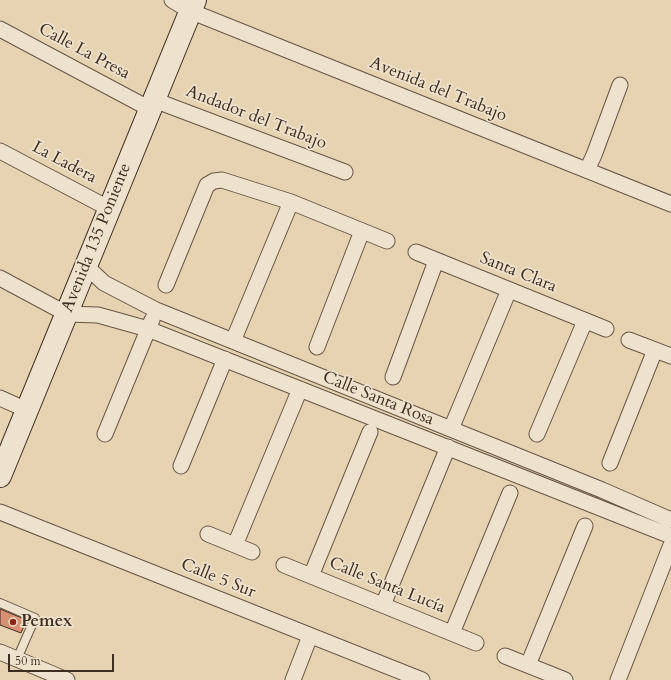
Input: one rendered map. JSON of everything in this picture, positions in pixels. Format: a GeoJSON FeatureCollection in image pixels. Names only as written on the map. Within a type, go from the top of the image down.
{"type":"FeatureCollection","features":[{"type":"Feature","properties":{"kind":"main road","name":"Avenida 135 Poniente"},"geometry":{"type":"LineString","coordinates":[[0,476],[152,105],[186,4]]}},
{"type":"Feature","properties":{"kind":"street","name":"Avenida del Trabajo"},"geometry":{"type":"LineString","coordinates":[[186,4],[671,204]]}},
{"type":"Feature","properties":{"kind":"street","name":"Calle La Presa"},"geometry":{"type":"LineString","coordinates":[[0,29],[152,105]]}},
{"type":"Feature","properties":{"kind":"street"},"geometry":{"type":"LineString","coordinates":[[586,170],[594,155],[620,85]]}},
{"type":"Feature","properties":{"kind":"street","name":"Andador del Trabajo"},"geometry":{"type":"LineString","coordinates":[[152,105],[345,172]]}},
{"type":"Feature","properties":{"kind":"street","name":"La Ladera"},"geometry":{"type":"LineString","coordinates":[[0,151],[110,208]]}},
{"type":"Feature","properties":{"kind":"street"},"geometry":{"type":"LineString","coordinates":[[166,285],[207,185],[214,181],[222,180],[291,202],[387,241]]}},
{"type":"Feature","properties":{"kind":"street"},"geometry":{"type":"LineString","coordinates":[[233,341],[291,202]]}},
{"type":"Feature","properties":{"kind":"street"},"geometry":{"type":"LineString","coordinates":[[317,347],[362,231]]}},
{"type":"Feature","properties":{"kind":"street","name":"Santa Clara"},"geometry":{"type":"LineString","coordinates":[[416,252],[606,329]]}},
{"type":"Feature","properties":{"kind":"street"},"geometry":{"type":"LineString","coordinates":[[392,377],[436,261]]}},
{"type":"Feature","properties":{"kind":"street","name":"Calle Santa Rosa"},"geometry":{"type":"LineString","coordinates":[[86,266],[104,283],[156,310],[602,490],[671,520]]}},
{"type":"Feature","properties":{"kind":"street"},"geometry":{"type":"LineString","coordinates":[[0,278],[66,314]]}},
{"type":"Feature","properties":{"kind":"street"},"geometry":{"type":"LineString","coordinates":[[451,429],[509,290]]}},
{"type":"Feature","properties":{"kind":"street"},"geometry":{"type":"LineString","coordinates":[[105,434],[156,310]]}},
{"type":"Feature","properties":{"kind":"street","name":"Calle Santa Rosa"},"geometry":{"type":"LineString","coordinates":[[66,314],[98,315],[148,329],[671,536]]}},
{"type":"Feature","properties":{"kind":"street"},"geometry":{"type":"LineString","coordinates":[[537,434],[585,321]]}},
{"type":"Feature","properties":{"kind":"street"},"geometry":{"type":"LineString","coordinates":[[629,340],[671,356]]}},
{"type":"Feature","properties":{"kind":"street"},"geometry":{"type":"LineString","coordinates":[[610,463],[655,350]]}},
{"type":"Feature","properties":{"kind":"street"},"geometry":{"type":"LineString","coordinates":[[181,466],[225,360]]}},
{"type":"Feature","properties":{"kind":"street"},"geometry":{"type":"LineString","coordinates":[[235,545],[300,389]]}},
{"type":"Feature","properties":{"kind":"street"},"geometry":{"type":"LineString","coordinates":[[0,398],[27,410]]}},
{"type":"Feature","properties":{"kind":"street"},"geometry":{"type":"LineString","coordinates":[[312,576],[370,432]]}},
{"type":"Feature","properties":{"kind":"street"},"geometry":{"type":"LineString","coordinates":[[482,461],[489,444]]}},
{"type":"Feature","properties":{"kind":"street"},"geometry":{"type":"LineString","coordinates":[[383,605],[448,447]]}},
{"type":"Feature","properties":{"kind":"street"},"geometry":{"type":"LineString","coordinates":[[452,633],[510,493]]}},
{"type":"Feature","properties":{"kind":"street","name":"Calle 5 Sur"},"geometry":{"type":"LineString","coordinates":[[0,512],[422,680]]}},
{"type":"Feature","properties":{"kind":"street"},"geometry":{"type":"LineString","coordinates":[[528,664],[585,526]]}},
{"type":"Feature","properties":{"kind":"street"},"geometry":{"type":"LineString","coordinates":[[208,534],[252,552]]}},
{"type":"Feature","properties":{"kind":"street"},"geometry":{"type":"LineString","coordinates":[[618,680],[671,545]]}},
{"type":"Feature","properties":{"kind":"street","name":"Calle Santa Lucía"},"geometry":{"type":"LineString","coordinates":[[284,565],[476,642]]}},
{"type":"Feature","properties":{"kind":"street"},"geometry":{"type":"LineString","coordinates":[[294,680],[310,636]]}},
{"type":"Feature","properties":{"kind":"street"},"geometry":{"type":"LineString","coordinates":[[0,652],[67,680]]}},
{"type":"Feature","properties":{"kind":"street"},"geometry":{"type":"LineString","coordinates":[[505,656],[565,680]]}},
{"type":"Feature","properties":{"kind":"lane"},"geometry":{"type":"LineString","coordinates":[[0,603],[35,618],[17,659]]}},
{"type":"Feature","properties":{"kind":"building","name":"Pemex"},"geometry":{"type":"Polygon","coordinates":[[[0,609],[27,620],[21,633],[0,625],[0,609]]]}},
{"type":"Feature","properties":{"kind":"place","name":"Pemex"},"geometry":{"type":"Point","coordinates":[13,622]}}]}
